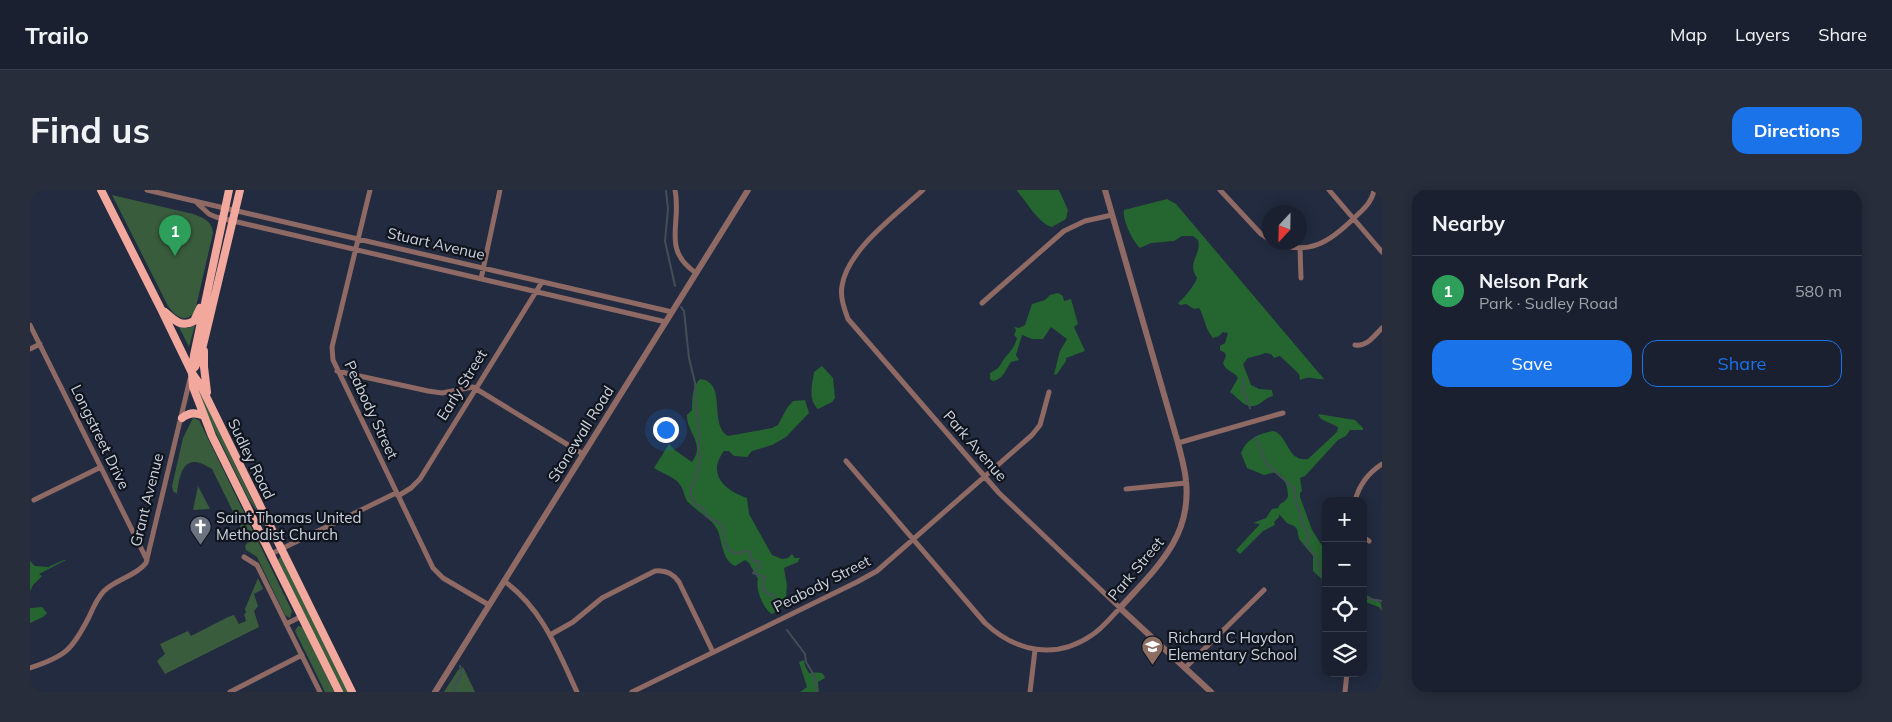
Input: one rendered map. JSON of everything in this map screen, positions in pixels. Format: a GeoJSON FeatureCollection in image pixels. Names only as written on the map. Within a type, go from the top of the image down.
{"type":"FeatureCollection","features":[{"type":"Feature","properties":{"kind":"main road","name":"Sudley Road"},"geometry":{"type":"LineString","coordinates":[[101,190],[162,309],[192,373],[201,386],[352,692]]}},
{"type":"Feature","properties":{"kind":"main road","name":"Grant Avenue"},"geometry":{"type":"LineString","coordinates":[[192,373],[229,190]]}},
{"type":"Feature","properties":{"kind":"main road","name":"Grant Avenue"},"geometry":{"type":"LineString","coordinates":[[192,373],[200,357],[240,190]]}},
{"type":"Feature","properties":{"kind":"main road"},"geometry":{"type":"LineString","coordinates":[[162,309],[178,323],[187,324],[194,321],[206,298]]}},
{"type":"Feature","properties":{"kind":"main road"},"geometry":{"type":"LineString","coordinates":[[205,337],[204,367],[208,402]]}},
{"type":"Feature","properties":{"kind":"main road","name":"Sudley Road"},"geometry":{"type":"LineString","coordinates":[[192,373],[193,387],[212,436],[339,692]]}},
{"type":"Feature","properties":{"kind":"main road"},"geometry":{"type":"LineString","coordinates":[[182,418],[195,413],[204,416]]}},
{"type":"Feature","properties":{"kind":"street","name":"Stuart Avenue"},"geometry":{"type":"LineString","coordinates":[[147,190],[672,312]]}},
{"type":"Feature","properties":{"kind":"street","name":"Peabody Street"},"geometry":{"type":"LineString","coordinates":[[370,190],[332,347],[333,360],[434,568],[438,573],[489,605]]}},
{"type":"Feature","properties":{"kind":"street"},"geometry":{"type":"LineString","coordinates":[[481,279],[500,190]]}},
{"type":"Feature","properties":{"kind":"street"},"geometry":{"type":"LineString","coordinates":[[675,190],[678,208],[674,243],[684,263],[696,273]]}},
{"type":"Feature","properties":{"kind":"street","name":"Stonewall Road"},"geometry":{"type":"LineString","coordinates":[[435,692],[748,190]]}},
{"type":"Feature","properties":{"kind":"street","name":"Park Avenue"},"geometry":{"type":"LineString","coordinates":[[923,190],[876,232],[846,270],[842,286],[842,301],[848,319],[985,477],[1058,550],[1211,692]]}},
{"type":"Feature","properties":{"kind":"street","name":"Park Street"},"geometry":{"type":"LineString","coordinates":[[846,462],[992,629],[1017,645],[1036,650],[1056,650],[1084,640],[1102,627],[1165,558],[1177,538],[1185,512],[1186,483],[1178,443],[1105,190]]}},
{"type":"Feature","properties":{"kind":"street"},"geometry":{"type":"LineString","coordinates":[[1220,190],[1262,235]]}},
{"type":"Feature","properties":{"kind":"street"},"geometry":{"type":"LineString","coordinates":[[1329,190],[1382,252]]}},
{"type":"Feature","properties":{"kind":"street"},"geometry":{"type":"LineString","coordinates":[[1307,247],[1318,245],[1328,240],[1353,219],[1368,204],[1374,190]]}},
{"type":"Feature","properties":{"kind":"street","name":"Stuart Avenue"},"geometry":{"type":"LineString","coordinates":[[195,201],[208,214],[222,219],[666,322]]}},
{"type":"Feature","properties":{"kind":"street"},"geometry":{"type":"LineString","coordinates":[[982,303],[1064,231],[1085,221],[1112,215]]}},
{"type":"Feature","properties":{"kind":"street"},"geometry":{"type":"LineString","coordinates":[[1300,250],[1301,278]]}},
{"type":"Feature","properties":{"kind":"street","name":"Early Street"},"geometry":{"type":"LineString","coordinates":[[271,554],[411,488],[420,479],[542,282]]}},
{"type":"Feature","properties":{"kind":"street","name":"Longstreet Drive"},"geometry":{"type":"LineString","coordinates":[[30,324],[147,561]]}},
{"type":"Feature","properties":{"kind":"street"},"geometry":{"type":"LineString","coordinates":[[1355,345],[1364,345],[1382,328]]}},
{"type":"Feature","properties":{"kind":"street"},"geometry":{"type":"LineString","coordinates":[[30,349],[40,344]]}},
{"type":"Feature","properties":{"kind":"street"},"geometry":{"type":"LineString","coordinates":[[337,371],[442,393],[470,386],[583,454]]}},
{"type":"Feature","properties":{"kind":"street","name":"Grant Avenue"},"geometry":{"type":"LineString","coordinates":[[30,668],[66,652],[78,638],[94,605],[105,590],[120,579],[140,569],[147,561],[192,373]]}},
{"type":"Feature","properties":{"kind":"street","name":"Peabody Street"},"geometry":{"type":"LineString","coordinates":[[632,692],[868,576],[913,540],[1037,430],[1044,415],[1049,392]]}},
{"type":"Feature","properties":{"kind":"street"},"geometry":{"type":"LineString","coordinates":[[1178,443],[1283,414]]}},
{"type":"Feature","properties":{"kind":"street"},"geometry":{"type":"LineString","coordinates":[[1357,497],[1366,478],[1382,464]]}},
{"type":"Feature","properties":{"kind":"street"},"geometry":{"type":"LineString","coordinates":[[34,500],[101,467]]}},
{"type":"Feature","properties":{"kind":"street"},"geometry":{"type":"LineString","coordinates":[[1126,489],[1186,483]]}},
{"type":"Feature","properties":{"kind":"street"},"geometry":{"type":"LineString","coordinates":[[244,557],[257,565],[320,692]]}},
{"type":"Feature","properties":{"kind":"street"},"geometry":{"type":"LineString","coordinates":[[550,635],[569,625],[602,598],[660,570],[670,573],[679,582],[713,652]]}},
{"type":"Feature","properties":{"kind":"street"},"geometry":{"type":"LineString","coordinates":[[504,581],[537,612],[577,692]]}},
{"type":"Feature","properties":{"kind":"street"},"geometry":{"type":"LineString","coordinates":[[1185,668],[1264,590]]}},
{"type":"Feature","properties":{"kind":"street"},"geometry":{"type":"LineString","coordinates":[[286,624],[302,616]]}},
{"type":"Feature","properties":{"kind":"street"},"geometry":{"type":"LineString","coordinates":[[1030,692],[1036,650]]}},
{"type":"Feature","properties":{"kind":"street"},"geometry":{"type":"LineString","coordinates":[[230,692],[302,656]]}},
{"type":"Feature","properties":{"kind":"street"},"geometry":{"type":"LineString","coordinates":[[1345,692],[1347,677]]}},
{"type":"Feature","properties":{"kind":"green space"},"geometry":{"type":"Polygon","coordinates":[[[1018,190],[1059,190],[1068,210],[1066,219],[1052,227],[1047,225],[1033,212],[1018,190]]]}},
{"type":"Feature","properties":{"kind":"green space"},"geometry":{"type":"Polygon","coordinates":[[[112,195],[193,214],[204,219],[211,226],[213,233],[195,311],[188,318],[177,316],[168,306],[112,195]]]}},
{"type":"Feature","properties":{"kind":"green space"},"geometry":{"type":"Polygon","coordinates":[[[1167,199],[1176,204],[1324,379],[1310,378],[1300,380],[1299,374],[1280,356],[1274,358],[1271,354],[1265,353],[1248,358],[1243,364],[1251,385],[1259,389],[1272,390],[1273,396],[1257,405],[1248,406],[1230,392],[1238,378],[1224,366],[1223,363],[1226,356],[1220,350],[1220,346],[1225,343],[1228,333],[1223,332],[1213,338],[1208,331],[1199,308],[1194,309],[1186,304],[1180,305],[1178,303],[1184,298],[1197,278],[1193,267],[1199,245],[1198,240],[1193,236],[1182,236],[1174,241],[1151,243],[1140,248],[1134,241],[1126,224],[1124,210],[1167,199]]]}},
{"type":"Feature","properties":{"kind":"green space"},"geometry":{"type":"Polygon","coordinates":[[[1058,293],[1063,296],[1064,301],[1071,299],[1078,324],[1074,327],[1085,351],[1066,358],[1066,361],[1055,375],[1060,351],[1067,339],[1051,327],[1043,339],[1032,339],[1022,335],[1016,355],[1019,360],[1011,362],[1004,374],[997,380],[993,381],[990,379],[990,373],[999,367],[1013,347],[1017,338],[1014,335],[1016,330],[1014,327],[1019,328],[1025,325],[1032,304],[1058,293]]]}},
{"type":"Feature","properties":{"kind":"green space"},"geometry":{"type":"Polygon","coordinates":[[[195,325],[189,347],[179,327],[189,328],[195,325]]]}},
{"type":"Feature","properties":{"kind":"green space"},"geometry":{"type":"Polygon","coordinates":[[[822,366],[833,378],[835,398],[832,402],[818,409],[813,401],[812,387],[814,372],[822,366]]]}},
{"type":"Feature","properties":{"kind":"green space"},"geometry":{"type":"Polygon","coordinates":[[[700,379],[708,382],[713,387],[716,395],[719,422],[722,430],[728,436],[772,428],[778,425],[793,401],[805,400],[809,413],[786,437],[772,445],[752,451],[747,457],[734,456],[729,451],[724,451],[717,467],[721,481],[732,491],[747,498],[749,514],[772,555],[782,559],[788,558],[792,554],[795,558],[800,558],[798,562],[784,568],[787,586],[785,606],[772,614],[760,598],[758,579],[749,563],[745,560],[735,566],[731,564],[725,556],[716,527],[687,501],[679,483],[654,468],[669,444],[692,462],[696,455],[696,443],[689,427],[687,415],[692,410],[694,389],[700,379]]]}},
{"type":"Feature","properties":{"kind":"green space"},"geometry":{"type":"Polygon","coordinates":[[[198,388],[259,514],[249,500],[203,407],[198,388]]]}},
{"type":"Feature","properties":{"kind":"green space"},"geometry":{"type":"Polygon","coordinates":[[[1318,414],[1355,420],[1363,428],[1363,430],[1350,430],[1346,436],[1338,440],[1305,476],[1300,478],[1302,491],[1300,497],[1312,530],[1322,545],[1322,579],[1313,571],[1313,556],[1299,539],[1297,529],[1287,523],[1279,514],[1279,517],[1274,522],[1275,525],[1263,531],[1240,554],[1236,550],[1260,524],[1253,523],[1266,518],[1272,509],[1278,508],[1288,497],[1285,483],[1276,472],[1264,475],[1247,468],[1241,453],[1243,448],[1254,437],[1274,431],[1283,438],[1296,457],[1308,459],[1337,432],[1338,427],[1321,419],[1318,414]]]}},
{"type":"Feature","properties":{"kind":"green space"},"geometry":{"type":"Polygon","coordinates":[[[193,418],[199,420],[292,611],[290,618],[285,615],[257,557],[246,550],[245,546],[248,542],[212,469],[196,462],[190,463],[182,471],[177,494],[173,491],[172,486],[183,438],[193,418]]]}},
{"type":"Feature","properties":{"kind":"green space"},"geometry":{"type":"Polygon","coordinates":[[[198,486],[210,509],[193,510],[198,486]]]}},
{"type":"Feature","properties":{"kind":"green space"},"geometry":{"type":"Polygon","coordinates":[[[282,557],[348,692],[343,692],[278,560],[282,557]]]}},
{"type":"Feature","properties":{"kind":"green space"},"geometry":{"type":"Polygon","coordinates":[[[66,560],[39,574],[42,576],[30,591],[30,561],[35,566],[48,567],[66,560]]]}},
{"type":"Feature","properties":{"kind":"green space"},"geometry":{"type":"Polygon","coordinates":[[[258,578],[263,589],[254,594],[258,606],[254,611],[259,627],[165,674],[157,661],[165,654],[160,644],[188,631],[191,636],[234,615],[239,624],[246,621],[245,609],[258,578]]]}},
{"type":"Feature","properties":{"kind":"green space"},"geometry":{"type":"Polygon","coordinates":[[[1367,595],[1381,603],[1382,611],[1379,607],[1367,602],[1367,595]]]}},
{"type":"Feature","properties":{"kind":"green space"},"geometry":{"type":"Polygon","coordinates":[[[42,607],[47,613],[30,623],[30,608],[42,607]]]}},
{"type":"Feature","properties":{"kind":"green space"},"geometry":{"type":"Polygon","coordinates":[[[298,626],[303,627],[334,692],[325,692],[295,631],[298,626]]]}},
{"type":"Feature","properties":{"kind":"green space"},"geometry":{"type":"Polygon","coordinates":[[[804,660],[809,673],[819,672],[824,675],[825,678],[818,682],[819,692],[800,692],[807,687],[799,662],[804,660]]]}},
{"type":"Feature","properties":{"kind":"green space"},"geometry":{"type":"Polygon","coordinates":[[[463,667],[475,692],[444,692],[458,670],[463,667]]]}},
{"type":"Feature","properties":{"kind":"waterway"},"geometry":{"type":"LineString","coordinates":[[666,190],[668,209],[665,241],[675,286]]}},
{"type":"Feature","properties":{"kind":"waterway"},"geometry":{"type":"LineString","coordinates":[[681,307],[684,311],[689,358],[695,383],[700,457],[697,475],[691,488],[691,496],[695,504],[703,508],[706,516],[721,525],[728,549],[736,553],[748,551],[753,561],[760,562],[760,566],[753,573],[765,577],[762,588],[774,596],[776,610]]}},
{"type":"Feature","properties":{"kind":"waterway"},"geometry":{"type":"LineString","coordinates":[[1243,378],[1244,393],[1250,408]]}},
{"type":"Feature","properties":{"kind":"waterway"},"geometry":{"type":"LineString","coordinates":[[1256,437],[1266,464],[1295,489],[1296,503],[1301,515],[1302,524],[1309,535],[1307,543],[1316,557],[1322,574]]}},
{"type":"Feature","properties":{"kind":"waterway"},"geometry":{"type":"LineString","coordinates":[[1367,599],[1382,601]]}},
{"type":"Feature","properties":{"kind":"waterway"},"geometry":{"type":"LineString","coordinates":[[787,630],[805,654],[806,662],[815,677],[817,692]]}},
{"type":"Feature","properties":{"kind":"waterway"},"geometry":{"type":"LineString","coordinates":[[453,692],[462,673],[460,666]]}},
{"type":"Feature","properties":{"kind":"place","name":"Nelson Park"},"geometry":{"type":"Point","coordinates":[175,256]}},
{"type":"Feature","properties":{"kind":"place","name":"Saint Thomas United Methodist Church"},"geometry":{"type":"Point","coordinates":[200,546]}},
{"type":"Feature","properties":{"kind":"place","name":"Richard C Haydon Elementary School"},"geometry":{"type":"Point","coordinates":[1152,666]}}]}
